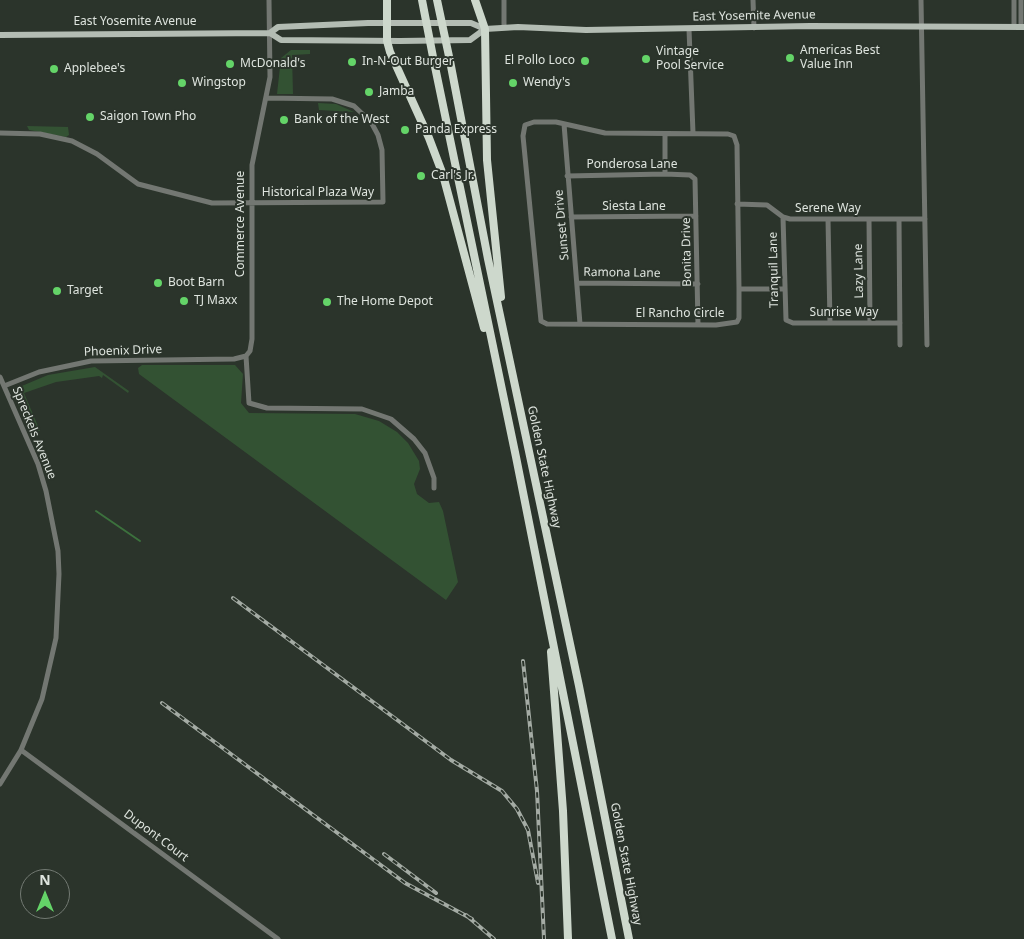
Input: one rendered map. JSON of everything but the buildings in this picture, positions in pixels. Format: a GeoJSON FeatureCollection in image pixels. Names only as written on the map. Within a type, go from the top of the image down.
{"type":"FeatureCollection","features":[{"type":"Feature","properties":{"kind":"highway"},"geometry":{"type":"LineString","coordinates":[[387,0],[387,41],[430,138],[443,175],[507,414]]}},
{"type":"Feature","properties":{"kind":"highway","name":"Golden State Highway"},"geometry":{"type":"LineString","coordinates":[[422,0],[550,622],[612,939]]}},
{"type":"Feature","properties":{"kind":"highway","name":"Golden State Highway"},"geometry":{"type":"LineString","coordinates":[[437,0],[507,349],[579,686],[629,939]]}},
{"type":"Feature","properties":{"kind":"highway"},"geometry":{"type":"LineString","coordinates":[[475,0],[485,29],[487,160],[507,349]]}},
{"type":"Feature","properties":{"kind":"highway"},"geometry":{"type":"LineString","coordinates":[[550,622],[563,811],[568,939]]}},
{"type":"Feature","properties":{"kind":"main road","name":"East Yosemite Avenue"},"geometry":{"type":"LineString","coordinates":[[270,33],[278,27],[387,23],[471,23],[485,29],[504,27],[689,29],[922,26],[1020,27]]}},
{"type":"Feature","properties":{"kind":"main road","name":"East Yosemite Avenue"},"geometry":{"type":"LineString","coordinates":[[0,34],[270,33],[282,40],[387,41],[470,40],[485,29]]}},
{"type":"Feature","properties":{"kind":"street","name":"Commerce Avenue"},"geometry":{"type":"LineString","coordinates":[[269,0],[270,78],[252,165],[252,339],[250,351],[246,356],[248,399],[252,405],[275,408],[355,408],[391,419],[414,439],[425,453],[434,478],[434,488]]}},
{"type":"Feature","properties":{"kind":"street"},"geometry":{"type":"LineString","coordinates":[[504,0],[504,27]]}},
{"type":"Feature","properties":{"kind":"street"},"geometry":{"type":"LineString","coordinates":[[754,0],[754,28]]}},
{"type":"Feature","properties":{"kind":"street"},"geometry":{"type":"LineString","coordinates":[[921,0],[927,345]]}},
{"type":"Feature","properties":{"kind":"street"},"geometry":{"type":"LineString","coordinates":[[1014,0],[1020,27]]}},
{"type":"Feature","properties":{"kind":"street"},"geometry":{"type":"LineString","coordinates":[[1020,27],[1021,0]]}},
{"type":"Feature","properties":{"kind":"street"},"geometry":{"type":"LineString","coordinates":[[689,29],[693,133]]}},
{"type":"Feature","properties":{"kind":"street","name":"Historical Plaza Way"},"geometry":{"type":"LineString","coordinates":[[0,133],[40,134],[72,141],[97,154],[138,184],[155,190],[212,203],[383,202],[382,150],[378,135],[371,122],[354,106],[332,98],[267,98]]}},
{"type":"Feature","properties":{"kind":"street","name":"El Rancho Circle"},"geometry":{"type":"LineString","coordinates":[[528,123],[564,124],[605,133],[665,134],[728,134],[735,138],[739,289],[739,318],[737,322],[698,325],[548,324],[541,322],[539,318],[523,130],[528,123]]}},
{"type":"Feature","properties":{"kind":"street","name":"Sunset Drive"},"geometry":{"type":"LineString","coordinates":[[564,124],[580,324]]}},
{"type":"Feature","properties":{"kind":"street"},"geometry":{"type":"LineString","coordinates":[[665,134],[665,174]]}},
{"type":"Feature","properties":{"kind":"street","name":"Ponderosa Lane"},"geometry":{"type":"LineString","coordinates":[[568,176],[665,174],[690,175],[695,179]]}},
{"type":"Feature","properties":{"kind":"street","name":"Bonita Drive"},"geometry":{"type":"LineString","coordinates":[[695,179],[698,325]]}},
{"type":"Feature","properties":{"kind":"street","name":"Serene Way"},"geometry":{"type":"LineString","coordinates":[[737,204],[767,205],[783,217],[925,219]]}},
{"type":"Feature","properties":{"kind":"street","name":"Siesta Lane"},"geometry":{"type":"LineString","coordinates":[[571,217],[696,216]]}},
{"type":"Feature","properties":{"kind":"street","name":"Tranquil Lane"},"geometry":{"type":"LineString","coordinates":[[783,217],[785,317],[788,321]]}},
{"type":"Feature","properties":{"kind":"street"},"geometry":{"type":"LineString","coordinates":[[828,219],[830,323]]}},
{"type":"Feature","properties":{"kind":"street","name":"Lazy Lane"},"geometry":{"type":"LineString","coordinates":[[869,219],[870,324]]}},
{"type":"Feature","properties":{"kind":"street"},"geometry":{"type":"LineString","coordinates":[[899,220],[900,345]]}},
{"type":"Feature","properties":{"kind":"street","name":"Ramona Lane"},"geometry":{"type":"LineString","coordinates":[[577,283],[698,284]]}},
{"type":"Feature","properties":{"kind":"street"},"geometry":{"type":"LineString","coordinates":[[739,289],[784,289]]}},
{"type":"Feature","properties":{"kind":"street","name":"Sunrise Way"},"geometry":{"type":"LineString","coordinates":[[788,321],[870,324],[900,323]]}},
{"type":"Feature","properties":{"kind":"street","name":"Phoenix Drive"},"geometry":{"type":"LineString","coordinates":[[4,386],[39,372],[91,361],[234,359],[246,356]]}},
{"type":"Feature","properties":{"kind":"street","name":"Spreckels Avenue"},"geometry":{"type":"LineString","coordinates":[[0,377],[38,464],[44,484],[54,523],[59,574],[56,638],[49,672],[38,711],[21,750],[0,784]]}},
{"type":"Feature","properties":{"kind":"street","name":"Dupont Court"},"geometry":{"type":"LineString","coordinates":[[21,750],[278,939]]}},
{"type":"Feature","properties":{"kind":"green space"},"geometry":{"type":"Polygon","coordinates":[[[291,50],[310,50],[310,54],[292,55],[293,94],[277,94],[281,58],[291,50]]]}},
{"type":"Feature","properties":{"kind":"green space"},"geometry":{"type":"Polygon","coordinates":[[[318,103],[336,104],[354,112],[319,110],[318,103]]]}},
{"type":"Feature","properties":{"kind":"green space"},"geometry":{"type":"Polygon","coordinates":[[[27,126],[68,127],[69,135],[66,137],[29,130],[27,126]]]}},
{"type":"Feature","properties":{"kind":"green space"},"geometry":{"type":"Polygon","coordinates":[[[142,365],[235,365],[243,374],[241,403],[249,413],[355,414],[379,421],[397,432],[408,443],[419,461],[420,469],[414,484],[417,494],[429,503],[439,502],[443,511],[458,582],[446,600],[139,374],[138,368],[142,365]]]}},
{"type":"Feature","properties":{"kind":"green space"},"geometry":{"type":"Polygon","coordinates":[[[95,367],[129,391],[128,393],[103,375],[102,378],[99,376],[56,382],[24,393],[40,431],[34,432],[30,430],[15,398],[17,388],[48,375],[95,367]]]}},
{"type":"Feature","properties":{"kind":"waterway"},"geometry":{"type":"LineString","coordinates":[[96,511],[140,541]]}},
{"type":"Feature","properties":{"kind":"railway"},"geometry":{"type":"LineString","coordinates":[[233,598],[451,760],[502,791],[517,809],[528,830],[538,883]]}},
{"type":"Feature","properties":{"kind":"railway"},"geometry":{"type":"LineString","coordinates":[[523,661],[537,791],[544,939]]}},
{"type":"Feature","properties":{"kind":"railway"},"geometry":{"type":"LineString","coordinates":[[162,703],[405,883],[472,919]]}},
{"type":"Feature","properties":{"kind":"railway"},"geometry":{"type":"LineString","coordinates":[[384,854],[436,893]]}},
{"type":"Feature","properties":{"kind":"railway"},"geometry":{"type":"LineString","coordinates":[[466,915],[494,939]]}},
{"type":"Feature","properties":{"kind":"place","name":"Americas Best Value Inn"},"geometry":{"type":"Point","coordinates":[790,58]}},
{"type":"Feature","properties":{"kind":"place","name":"Vintage Pool Service"},"geometry":{"type":"Point","coordinates":[646,59]}},
{"type":"Feature","properties":{"kind":"place","name":"El Pollo Loco"},"geometry":{"type":"Point","coordinates":[585,61]}},
{"type":"Feature","properties":{"kind":"place","name":"In-N-Out Burger"},"geometry":{"type":"Point","coordinates":[352,62]}},
{"type":"Feature","properties":{"kind":"place","name":"McDonald's"},"geometry":{"type":"Point","coordinates":[230,64]}},
{"type":"Feature","properties":{"kind":"place","name":"Applebee's"},"geometry":{"type":"Point","coordinates":[54,69]}},
{"type":"Feature","properties":{"kind":"place","name":"Wingstop"},"geometry":{"type":"Point","coordinates":[182,83]}},
{"type":"Feature","properties":{"kind":"place","name":"Wendy's"},"geometry":{"type":"Point","coordinates":[513,83]}},
{"type":"Feature","properties":{"kind":"place","name":"Jamba"},"geometry":{"type":"Point","coordinates":[369,92]}},
{"type":"Feature","properties":{"kind":"place","name":"Saigon Town Pho"},"geometry":{"type":"Point","coordinates":[90,117]}},
{"type":"Feature","properties":{"kind":"place","name":"Bank of the West"},"geometry":{"type":"Point","coordinates":[284,120]}},
{"type":"Feature","properties":{"kind":"place","name":"Panda Express"},"geometry":{"type":"Point","coordinates":[405,130]}},
{"type":"Feature","properties":{"kind":"place","name":"Carl's Jr."},"geometry":{"type":"Point","coordinates":[421,176]}},
{"type":"Feature","properties":{"kind":"place","name":"Boot Barn"},"geometry":{"type":"Point","coordinates":[158,283]}},
{"type":"Feature","properties":{"kind":"place","name":"Target"},"geometry":{"type":"Point","coordinates":[57,291]}},
{"type":"Feature","properties":{"kind":"place","name":"TJ Maxx"},"geometry":{"type":"Point","coordinates":[184,301]}},
{"type":"Feature","properties":{"kind":"place","name":"The Home Depot"},"geometry":{"type":"Point","coordinates":[327,302]}}]}
